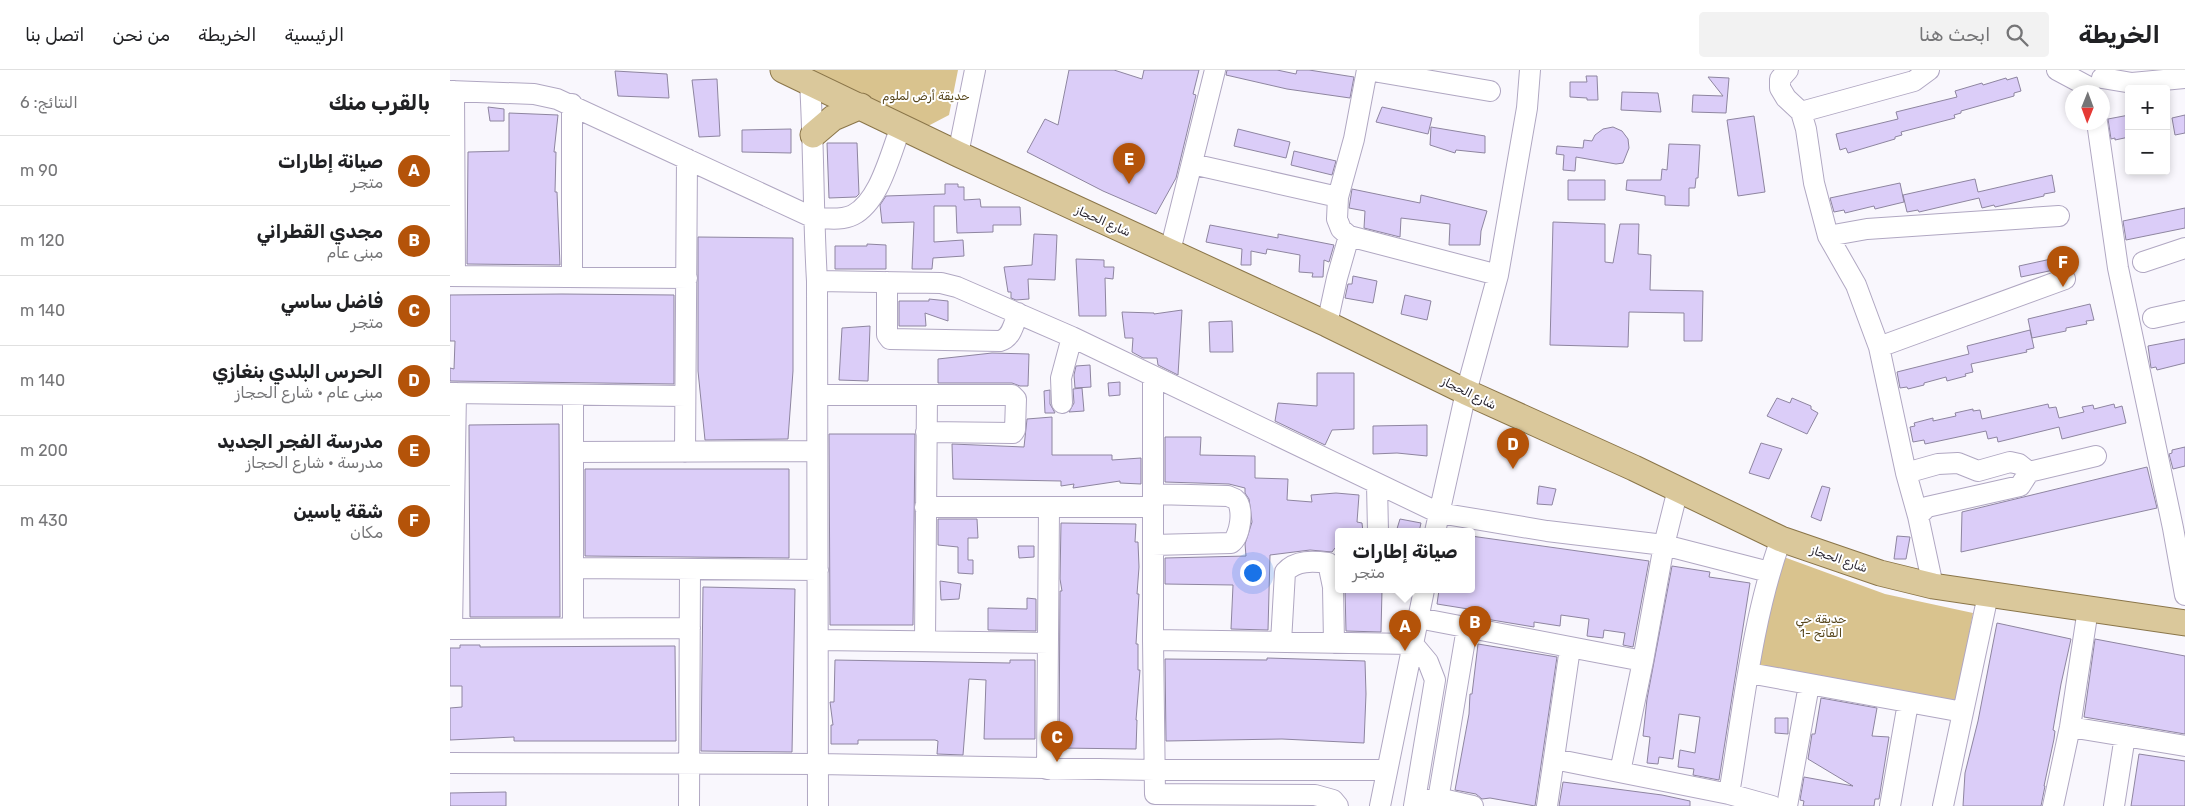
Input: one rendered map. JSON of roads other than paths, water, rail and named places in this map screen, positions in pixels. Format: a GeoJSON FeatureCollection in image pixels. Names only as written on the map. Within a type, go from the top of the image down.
{"type":"FeatureCollection","features":[{"type":"Feature","properties":{"kind":"main road","name":"شارع الحجاز"},"geometry":{"type":"LineString","coordinates":[[783,70],[861,106],[900,127],[1327,324],[1466,392],[1678,488],[1781,539],[1880,573],[1933,586],[2185,623]]}},
{"type":"Feature","properties":{"kind":"main road"},"geometry":{"type":"LineString","coordinates":[[813,135],[833,118],[861,106]]}},
{"type":"Feature","properties":{"kind":"street"},"geometry":{"type":"LineString","coordinates":[[958,154],[975,70]]}},
{"type":"Feature","properties":{"kind":"street"},"geometry":{"type":"LineString","coordinates":[[1170,251],[1215,70]]}},
{"type":"Feature","properties":{"kind":"street"},"geometry":{"type":"LineString","coordinates":[[1490,91],[1367,70],[1354,139],[1338,197],[1336,219],[1341,229],[1349,236],[1498,275]]}},
{"type":"Feature","properties":{"kind":"street"},"geometry":{"type":"LineString","coordinates":[[1437,523],[1466,392],[1498,275],[1527,108],[1530,70]]}},
{"type":"Feature","properties":{"kind":"street"},"geometry":{"type":"LineString","coordinates":[[1788,70],[1780,79],[1780,88],[1786,98],[1801,112],[1806,129],[1814,182],[1828,236],[1856,286],[1879,347],[1933,586]]}},
{"type":"Feature","properties":{"kind":"street"},"geometry":{"type":"LineString","coordinates":[[1801,112],[1914,80],[1929,70]]}},
{"type":"Feature","properties":{"kind":"street"},"geometry":{"type":"LineString","coordinates":[[2057,70],[2097,82],[2132,83],[2185,78]]}},
{"type":"Feature","properties":{"kind":"street"},"geometry":{"type":"LineString","coordinates":[[810,82],[817,281],[818,806]]}},
{"type":"Feature","properties":{"kind":"street"},"geometry":{"type":"LineString","coordinates":[[687,278],[452,276],[452,91],[534,94],[572,104],[814,218],[838,219],[851,216],[866,206],[876,189],[900,127]]}},
{"type":"Feature","properties":{"kind":"street"},"geometry":{"type":"LineString","coordinates":[[572,104],[572,277]]}},
{"type":"Feature","properties":{"kind":"street"},"geometry":{"type":"LineString","coordinates":[[2098,130],[2118,268],[2174,528],[2185,596]]}},
{"type":"Feature","properties":{"kind":"street"},"geometry":{"type":"LineString","coordinates":[[685,452],[687,159]]}},
{"type":"Feature","properties":{"kind":"street"},"geometry":{"type":"LineString","coordinates":[[1192,164],[1338,197]]}},
{"type":"Feature","properties":{"kind":"street"},"geometry":{"type":"LineString","coordinates":[[1828,236],[1867,229],[2059,216]]}},
{"type":"Feature","properties":{"kind":"street"},"geometry":{"type":"LineString","coordinates":[[1327,324],[1349,236]]}},
{"type":"Feature","properties":{"kind":"street"},"geometry":{"type":"LineString","coordinates":[[2143,262],[2185,248]]}},
{"type":"Feature","properties":{"kind":"street"},"geometry":{"type":"LineString","coordinates":[[1879,347],[2065,279]]}},
{"type":"Feature","properties":{"kind":"street"},"geometry":{"type":"LineString","coordinates":[[817,281],[949,285],[973,293],[1153,376],[1377,484],[1437,523],[1547,530],[1664,544],[1769,572]]}},
{"type":"Feature","properties":{"kind":"street"},"geometry":{"type":"LineString","coordinates":[[887,282],[887,335],[890,339],[1005,340],[1018,313]]}},
{"type":"Feature","properties":{"kind":"street"},"geometry":{"type":"LineString","coordinates":[[2153,318],[2185,311]]}},
{"type":"Feature","properties":{"kind":"street"},"geometry":{"type":"LineString","coordinates":[[1062,403],[1061,378],[1072,338]]}},
{"type":"Feature","properties":{"kind":"street"},"geometry":{"type":"LineString","coordinates":[[1153,376],[1155,800],[1315,795],[1333,800],[1338,806]]}},
{"type":"Feature","properties":{"kind":"street"},"geometry":{"type":"LineString","coordinates":[[685,396],[453,393],[451,629],[690,628]]}},
{"type":"Feature","properties":{"kind":"street"},"geometry":{"type":"LineString","coordinates":[[572,395],[573,628]]}},
{"type":"Feature","properties":{"kind":"street"},"geometry":{"type":"LineString","coordinates":[[818,395],[1012,395],[1016,399],[1015,430],[1013,433],[926,432]]}},
{"type":"Feature","properties":{"kind":"street"},"geometry":{"type":"LineString","coordinates":[[925,641],[927,395]]}},
{"type":"Feature","properties":{"kind":"street"},"geometry":{"type":"LineString","coordinates":[[573,452],[818,451]]}},
{"type":"Feature","properties":{"kind":"street"},"geometry":{"type":"LineString","coordinates":[[1918,516],[1927,507],[2020,486],[2029,472],[2096,456]]}},
{"type":"Feature","properties":{"kind":"street"},"geometry":{"type":"LineString","coordinates":[[1906,473],[1938,464],[1958,463],[1978,471],[2010,462],[2020,464],[2029,472]]}},
{"type":"Feature","properties":{"kind":"street"},"geometry":{"type":"LineString","coordinates":[[1377,484],[1378,528]]}},
{"type":"Feature","properties":{"kind":"street"},"geometry":{"type":"LineString","coordinates":[[1620,772],[1643,661],[1664,544],[1678,488]]}},
{"type":"Feature","properties":{"kind":"street"},"geometry":{"type":"LineString","coordinates":[[925,507],[1049,507],[1228,496],[1235,499],[1239,505],[1240,532],[1237,540],[1231,543],[1153,545]]}},
{"type":"Feature","properties":{"kind":"street"},"geometry":{"type":"LineString","coordinates":[[1047,769],[1049,507]]}},
{"type":"Feature","properties":{"kind":"street"},"geometry":{"type":"LineString","coordinates":[[1729,794],[1749,673],[1769,572],[1781,539]]}},
{"type":"Feature","properties":{"kind":"street"},"geometry":{"type":"LineString","coordinates":[[1281,642],[1285,572],[1296,563],[1334,559],[1334,643]]}},
{"type":"Feature","properties":{"kind":"street"},"geometry":{"type":"LineString","coordinates":[[573,568],[818,570]]}},
{"type":"Feature","properties":{"kind":"street"},"geometry":{"type":"LineString","coordinates":[[689,806],[690,569]]}},
{"type":"Feature","properties":{"kind":"street"},"geometry":{"type":"LineString","coordinates":[[1380,806],[1423,593]]}},
{"type":"Feature","properties":{"kind":"street"},"geometry":{"type":"LineString","coordinates":[[1943,806],[1988,595]]}},
{"type":"Feature","properties":{"kind":"street"},"geometry":{"type":"LineString","coordinates":[[2053,806],[2070,727],[2088,608]]}},
{"type":"Feature","properties":{"kind":"street"},"geometry":{"type":"LineString","coordinates":[[1418,618],[1643,661]]}},
{"type":"Feature","properties":{"kind":"street"},"geometry":{"type":"LineString","coordinates":[[1437,802],[1467,628]]}},
{"type":"Feature","properties":{"kind":"street"},"geometry":{"type":"LineString","coordinates":[[818,640],[1048,643]]}},
{"type":"Feature","properties":{"kind":"street"},"geometry":{"type":"LineString","coordinates":[[1153,640],[1413,644],[1428,662],[1435,680],[1414,804],[1437,802],[1474,806]]}},
{"type":"Feature","properties":{"kind":"street"},"geometry":{"type":"LineString","coordinates":[[1547,806],[1570,648]]}},
{"type":"Feature","properties":{"kind":"street"},"geometry":{"type":"LineString","coordinates":[[1749,673],[1963,712]]}},
{"type":"Feature","properties":{"kind":"street"},"geometry":{"type":"LineString","coordinates":[[1787,806],[1809,685]]}},
{"type":"Feature","properties":{"kind":"street"},"geometry":{"type":"LineString","coordinates":[[1890,806],[1908,703]]}},
{"type":"Feature","properties":{"kind":"street"},"geometry":{"type":"LineString","coordinates":[[2070,727],[2185,746]]}},
{"type":"Feature","properties":{"kind":"street"},"geometry":{"type":"LineString","coordinates":[[2114,806],[2125,736]]}},
{"type":"Feature","properties":{"kind":"street"},"geometry":{"type":"LineString","coordinates":[[1554,758],[1729,794],[1772,806]]}},
{"type":"Feature","properties":{"kind":"street"},"geometry":{"type":"LineString","coordinates":[[450,763],[818,764],[1047,769],[1387,770]]}},
{"type":"Feature","properties":{"kind":"place","name":"مدرسة الفجر الجديد"},"geometry":{"type":"Point","coordinates":[1129,184]}},
{"type":"Feature","properties":{"kind":"place","name":"شقة ياسين"},"geometry":{"type":"Point","coordinates":[2063,287]}},
{"type":"Feature","properties":{"kind":"place","name":"الحرس البلدي بنغازي"},"geometry":{"type":"Point","coordinates":[1513,469]}},
{"type":"Feature","properties":{"kind":"place","name":"مجدي القطراني"},"geometry":{"type":"Point","coordinates":[1475,647]}},
{"type":"Feature","properties":{"kind":"place","name":"صيانة إطارات"},"geometry":{"type":"Point","coordinates":[1405,651]}},
{"type":"Feature","properties":{"kind":"place","name":"فاضل ساسي"},"geometry":{"type":"Point","coordinates":[1057,762]}},
{"type":"Feature","properties":{"kind":"park label","name":"حديقة أرض لملوم"},"geometry":{"type":"Point","coordinates":[926,96]}},
{"type":"Feature","properties":{"kind":"park label","name":"حديقة حي الفاتح -1"},"geometry":{"type":"Point","coordinates":[1821,626]}}]}
